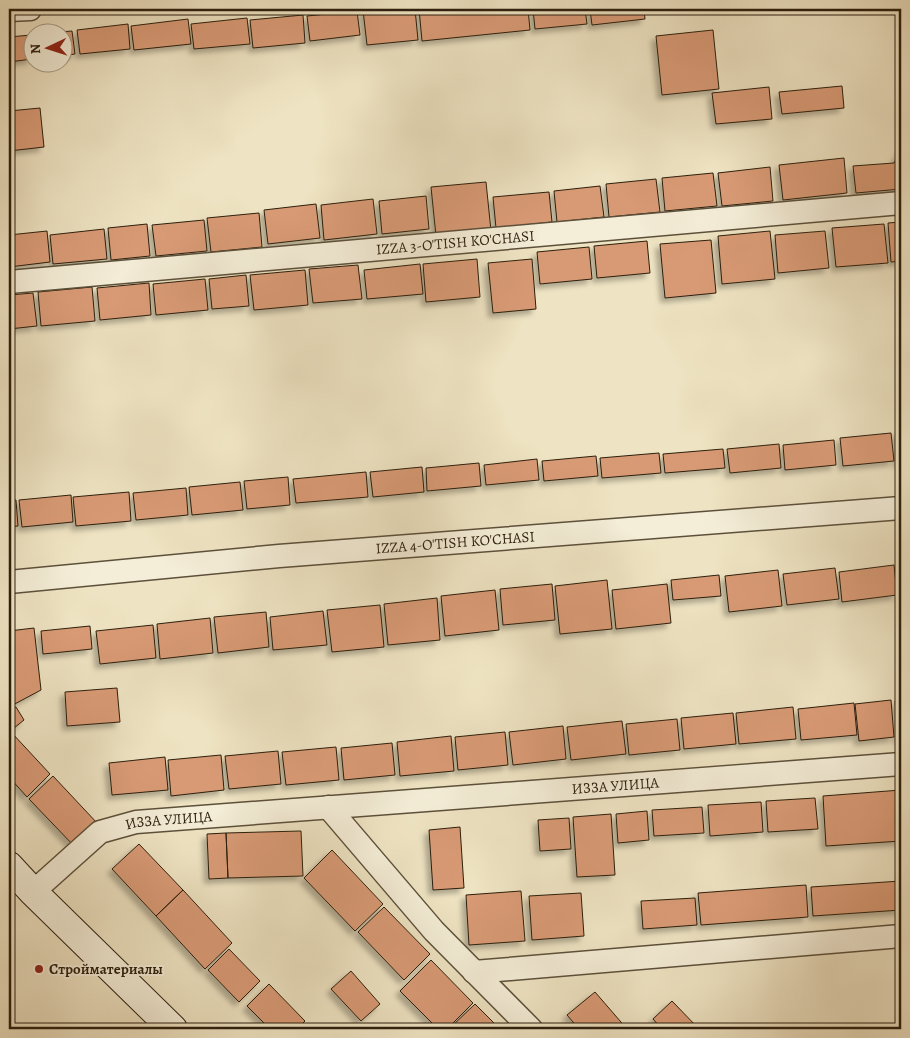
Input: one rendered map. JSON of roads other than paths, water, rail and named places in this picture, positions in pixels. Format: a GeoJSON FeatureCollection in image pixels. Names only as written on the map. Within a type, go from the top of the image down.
{"type":"FeatureCollection","features":[{"type":"Feature","properties":{"kind":"main road"},"geometry":{"type":"LineString","coordinates":[[9,866],[33,892],[173,1029]]}},
{"type":"Feature","properties":{"kind":"street"},"geometry":{"type":"LineString","coordinates":[[9,10],[30,9]]}},
{"type":"Feature","properties":{"kind":"street","name":"IZZA 3-O'TISH KO'CHASI"},"geometry":{"type":"LineString","coordinates":[[9,282],[901,203]]}},
{"type":"Feature","properties":{"kind":"street","name":"IZZA 4-O'TISH KO'CHASI"},"geometry":{"type":"LineString","coordinates":[[9,582],[279,556],[901,508]]}},
{"type":"Feature","properties":{"kind":"street","name":"ИЗЗА УЛИЦА"},"geometry":{"type":"LineString","coordinates":[[33,892],[100,832],[136,822],[901,764]]}},
{"type":"Feature","properties":{"kind":"street"},"geometry":{"type":"LineString","coordinates":[[328,807],[434,930],[531,1029]]}},
{"type":"Feature","properties":{"kind":"street"},"geometry":{"type":"LineString","coordinates":[[474,972],[901,936]]}},
{"type":"Feature","properties":{"kind":"place","name":"Стройматериалы"},"geometry":{"type":"Point","coordinates":[39,969]}}]}
